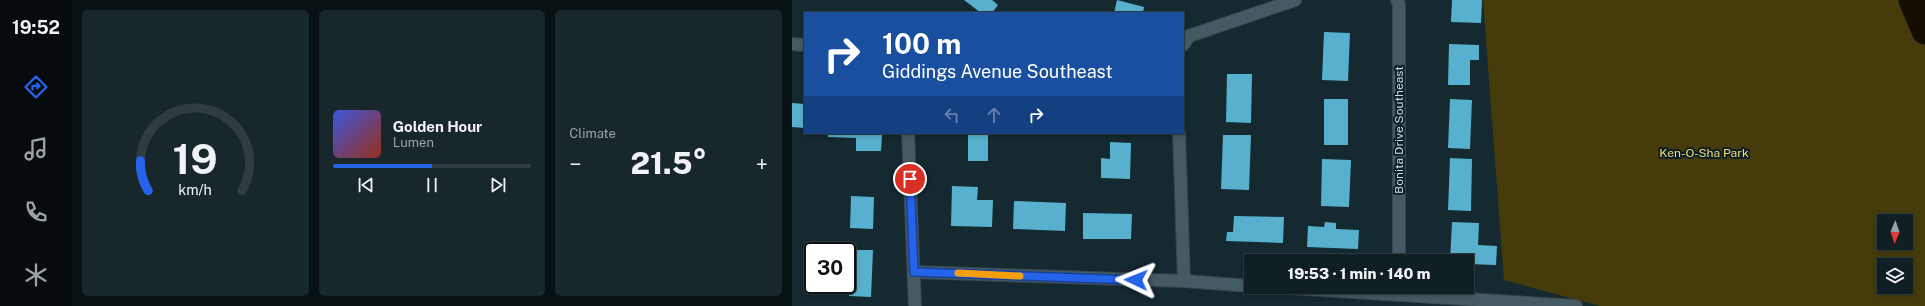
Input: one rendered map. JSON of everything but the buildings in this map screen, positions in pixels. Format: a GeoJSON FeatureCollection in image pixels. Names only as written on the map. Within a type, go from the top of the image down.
{"type":"FeatureCollection","features":[{"type":"Feature","properties":{"kind":"street"},"geometry":{"type":"LineString","coordinates":[[1184,44],[1190,36],[1295,0]]}},
{"type":"Feature","properties":{"kind":"street","name":"Bonita Drive Southeast"},"geometry":{"type":"LineString","coordinates":[[1397,0],[1399,4],[1398,254]]}},
{"type":"Feature","properties":{"kind":"street"},"geometry":{"type":"LineString","coordinates":[[792,44],[804,44]]}},
{"type":"Feature","properties":{"kind":"street"},"geometry":{"type":"LineString","coordinates":[[908,134],[915,306]]}},
{"type":"Feature","properties":{"kind":"street"},"geometry":{"type":"LineString","coordinates":[[1179,134],[1184,282]]}},
{"type":"Feature","properties":{"kind":"street"},"geometry":{"type":"LineString","coordinates":[[914,272],[1244,286]]}},
{"type":"Feature","properties":{"kind":"street"},"geometry":{"type":"LineString","coordinates":[[1434,294],[1576,306]]}},
{"type":"Feature","properties":{"kind":"green space","name":"Ken-O-Sha Park"},"geometry":{"type":"Polygon","coordinates":[[[1483,0],[1925,0],[1925,306],[1600,306],[1504,280],[1483,0]]]}},
{"type":"Feature","properties":{"kind":"waterway"},"geometry":{"type":"LineString","coordinates":[[1912,0],[1925,31]]}},
{"type":"Feature","properties":{"kind":"slow traffic"},"geometry":{"type":"LineString","coordinates":[[958,273],[1020,276]]}},
{"type":"Feature","properties":{"kind":"route"},"geometry":{"type":"LineString","coordinates":[[910,179],[914,272],[1136,280]]}}]}
